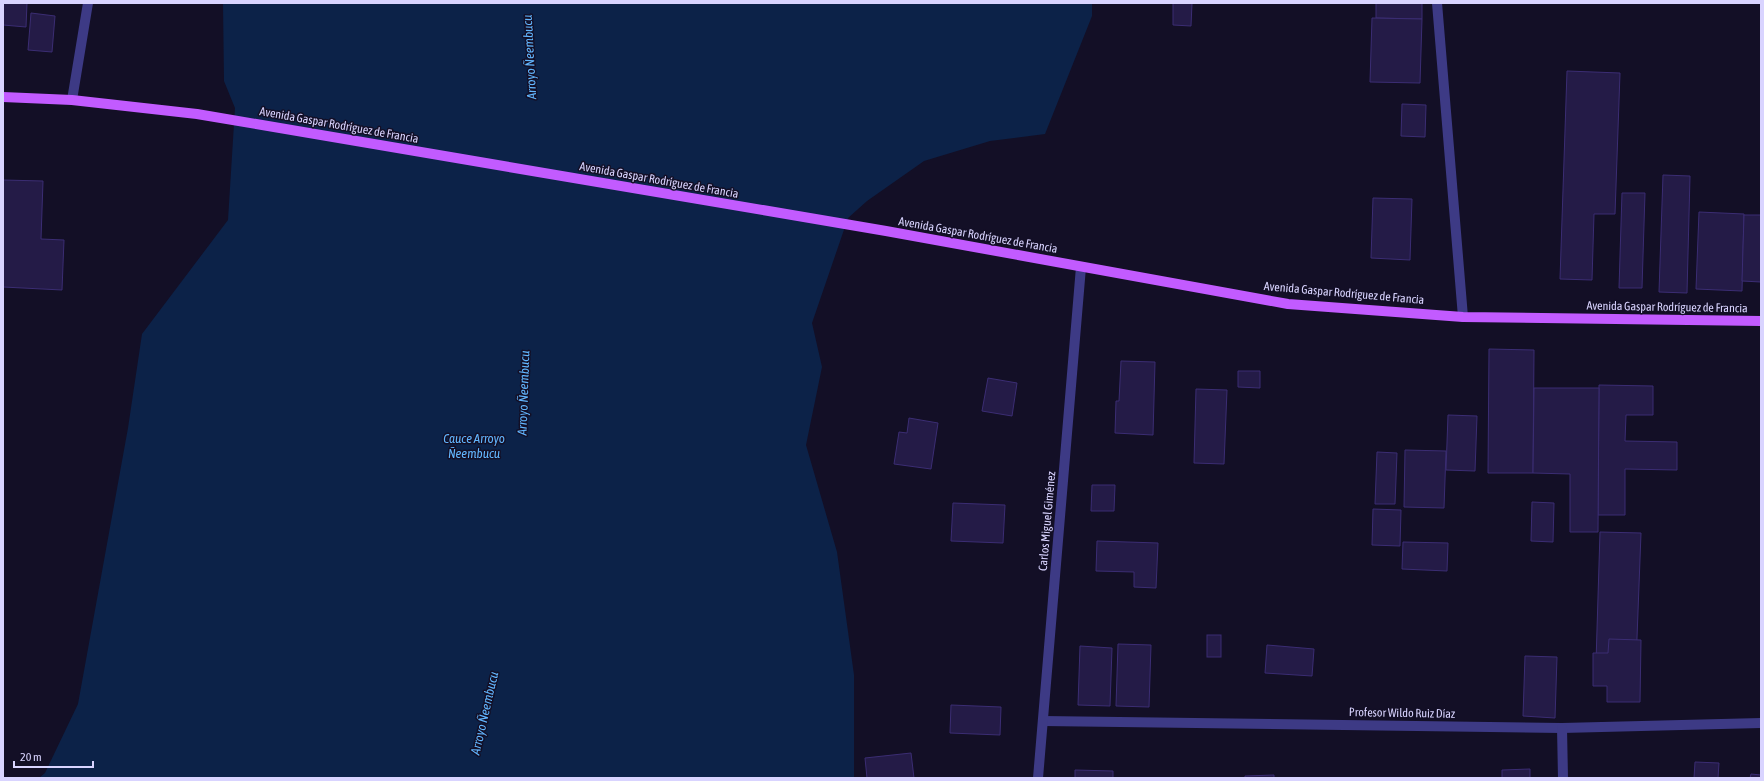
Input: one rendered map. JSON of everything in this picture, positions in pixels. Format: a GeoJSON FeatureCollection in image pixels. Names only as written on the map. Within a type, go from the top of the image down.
{"type":"FeatureCollection","features":[{"type":"Feature","properties":{"kind":"main road","name":"Avenida Gaspar Rodríguez de Francia"},"geometry":{"type":"LineString","coordinates":[[3,97],[72,100],[197,114],[886,232],[1288,304],[1462,317],[1761,321]]}},
{"type":"Feature","properties":{"kind":"street"},"geometry":{"type":"LineString","coordinates":[[72,100],[88,3]]}},
{"type":"Feature","properties":{"kind":"street"},"geometry":{"type":"LineString","coordinates":[[1437,3],[1462,317]]}},
{"type":"Feature","properties":{"kind":"street","name":"Carlos Miguel Giménez"},"geometry":{"type":"LineString","coordinates":[[1038,778],[1081,267]]}},
{"type":"Feature","properties":{"kind":"street","name":"Profesor Wildo Ruìz Díaz"},"geometry":{"type":"LineString","coordinates":[[1043,721],[1562,728],[1761,723]]}},
{"type":"Feature","properties":{"kind":"street"},"geometry":{"type":"LineString","coordinates":[[1562,728],[1563,778]]}},
{"type":"Feature","properties":{"kind":"water","name":"Cauce Arroyo Ñeembucu"},"geometry":{"type":"Polygon","coordinates":[[[223,3],[1092,3],[1092,16],[1045,134],[990,141],[924,161],[867,201],[848,218],[812,323],[822,367],[806,445],[837,552],[854,675],[854,778],[39,778],[45,773],[78,704],[128,428],[142,334],[228,220],[235,108],[224,81],[223,3]]]}},
{"type":"Feature","properties":{"kind":"building"},"geometry":{"type":"Polygon","coordinates":[[[3,3],[27,3],[26,27],[3,25],[3,3]]]}},
{"type":"Feature","properties":{"kind":"building"},"geometry":{"type":"Polygon","coordinates":[[[1173,3],[1192,3],[1191,26],[1173,25],[1173,3]]]}},
{"type":"Feature","properties":{"kind":"building"},"geometry":{"type":"Polygon","coordinates":[[[1376,3],[1422,3],[1422,19],[1376,18],[1376,3]]]}},
{"type":"Feature","properties":{"kind":"building"},"geometry":{"type":"Polygon","coordinates":[[[31,13],[55,16],[52,52],[28,50],[31,13]]]}},
{"type":"Feature","properties":{"kind":"building"},"geometry":{"type":"Polygon","coordinates":[[[1372,18],[1422,19],[1420,83],[1370,82],[1372,18]]]}},
{"type":"Feature","properties":{"kind":"building"},"geometry":{"type":"Polygon","coordinates":[[[1567,71],[1620,73],[1615,214],[1594,214],[1592,280],[1560,279],[1567,71]]]}},
{"type":"Feature","properties":{"kind":"building"},"geometry":{"type":"Polygon","coordinates":[[[1402,104],[1426,105],[1425,137],[1401,136],[1402,104]]]}},
{"type":"Feature","properties":{"kind":"building"},"geometry":{"type":"Polygon","coordinates":[[[1663,175],[1690,176],[1687,293],[1659,292],[1663,175]]]}},
{"type":"Feature","properties":{"kind":"building"},"geometry":{"type":"Polygon","coordinates":[[[3,180],[43,181],[41,239],[64,240],[62,290],[3,287],[3,180]]]}},
{"type":"Feature","properties":{"kind":"building"},"geometry":{"type":"Polygon","coordinates":[[[1622,193],[1645,193],[1642,288],[1619,288],[1622,193]]]}},
{"type":"Feature","properties":{"kind":"building"},"geometry":{"type":"Polygon","coordinates":[[[1373,198],[1412,199],[1410,260],[1371,258],[1373,198]]]}},
{"type":"Feature","properties":{"kind":"building"},"geometry":{"type":"Polygon","coordinates":[[[1699,212],[1744,214],[1742,291],[1696,289],[1699,212]]]}},
{"type":"Feature","properties":{"kind":"building"},"geometry":{"type":"Polygon","coordinates":[[[1744,215],[1761,215],[1761,282],[1742,281],[1744,215]]]}},
{"type":"Feature","properties":{"kind":"building"},"geometry":{"type":"Polygon","coordinates":[[[1489,349],[1534,350],[1533,473],[1488,473],[1489,349]]]}},
{"type":"Feature","properties":{"kind":"building"},"geometry":{"type":"Polygon","coordinates":[[[1121,361],[1155,362],[1153,435],[1115,433],[1116,401],[1119,401],[1121,361]]]}},
{"type":"Feature","properties":{"kind":"building"},"geometry":{"type":"Polygon","coordinates":[[[1238,371],[1260,371],[1260,388],[1238,387],[1238,371]]]}},
{"type":"Feature","properties":{"kind":"building"},"geometry":{"type":"Polygon","coordinates":[[[988,378],[1017,383],[1012,416],[982,411],[988,378]]]}},
{"type":"Feature","properties":{"kind":"building"},"geometry":{"type":"Polygon","coordinates":[[[1599,385],[1653,386],[1653,415],[1626,415],[1625,441],[1677,442],[1677,470],[1625,469],[1625,515],[1598,515],[1599,385]]]}},
{"type":"Feature","properties":{"kind":"building"},"geometry":{"type":"Polygon","coordinates":[[[1534,388],[1599,388],[1598,532],[1570,532],[1570,474],[1533,473],[1534,388]]]}},
{"type":"Feature","properties":{"kind":"building"},"geometry":{"type":"Polygon","coordinates":[[[1196,389],[1227,390],[1224,464],[1194,463],[1196,389]]]}},
{"type":"Feature","properties":{"kind":"building"},"geometry":{"type":"Polygon","coordinates":[[[1448,415],[1477,416],[1475,471],[1446,470],[1448,415]]]}},
{"type":"Feature","properties":{"kind":"building"},"geometry":{"type":"Polygon","coordinates":[[[909,418],[938,423],[931,469],[894,464],[899,432],[907,433],[909,418]]]}},
{"type":"Feature","properties":{"kind":"building"},"geometry":{"type":"Polygon","coordinates":[[[1405,450],[1446,451],[1444,508],[1404,507],[1405,450]]]}},
{"type":"Feature","properties":{"kind":"building"},"geometry":{"type":"Polygon","coordinates":[[[1377,452],[1397,453],[1395,504],[1375,504],[1377,452]]]}},
{"type":"Feature","properties":{"kind":"building"},"geometry":{"type":"Polygon","coordinates":[[[1092,485],[1115,485],[1114,511],[1091,511],[1092,485]]]}},
{"type":"Feature","properties":{"kind":"building"},"geometry":{"type":"Polygon","coordinates":[[[1532,502],[1554,503],[1553,542],[1531,541],[1532,502]]]}},
{"type":"Feature","properties":{"kind":"building"},"geometry":{"type":"Polygon","coordinates":[[[953,503],[1005,505],[1003,543],[951,541],[953,503]]]}},
{"type":"Feature","properties":{"kind":"building"},"geometry":{"type":"Polygon","coordinates":[[[1373,509],[1401,510],[1400,546],[1372,545],[1373,509]]]}},
{"type":"Feature","properties":{"kind":"building"},"geometry":{"type":"Polygon","coordinates":[[[1600,532],[1641,533],[1636,664],[1596,662],[1600,532]]]}},
{"type":"Feature","properties":{"kind":"building"},"geometry":{"type":"Polygon","coordinates":[[[1097,541],[1158,543],[1156,588],[1134,587],[1134,572],[1096,571],[1097,541]]]}},
{"type":"Feature","properties":{"kind":"building"},"geometry":{"type":"Polygon","coordinates":[[[1403,542],[1448,543],[1447,571],[1402,569],[1403,542]]]}},
{"type":"Feature","properties":{"kind":"building"},"geometry":{"type":"Polygon","coordinates":[[[1207,635],[1221,635],[1221,657],[1207,657],[1207,635]]]}},
{"type":"Feature","properties":{"kind":"building"},"geometry":{"type":"Polygon","coordinates":[[[1609,639],[1641,640],[1640,702],[1607,702],[1607,686],[1593,686],[1593,653],[1608,653],[1609,639]]]}},
{"type":"Feature","properties":{"kind":"building"},"geometry":{"type":"Polygon","coordinates":[[[1118,644],[1151,645],[1149,707],[1116,706],[1118,644]]]}},
{"type":"Feature","properties":{"kind":"building"},"geometry":{"type":"Polygon","coordinates":[[[1267,645],[1314,649],[1312,676],[1265,673],[1267,645]]]}},
{"type":"Feature","properties":{"kind":"building"},"geometry":{"type":"Polygon","coordinates":[[[1080,646],[1112,648],[1110,706],[1078,705],[1080,646]]]}},
{"type":"Feature","properties":{"kind":"building"},"geometry":{"type":"Polygon","coordinates":[[[1525,656],[1557,657],[1555,718],[1523,716],[1525,656]]]}},
{"type":"Feature","properties":{"kind":"building"},"geometry":{"type":"Polygon","coordinates":[[[951,705],[1001,707],[1000,735],[950,733],[951,705]]]}},
{"type":"Feature","properties":{"kind":"building"},"geometry":{"type":"Polygon","coordinates":[[[911,753],[914,778],[867,778],[865,758],[911,753]]]}},
{"type":"Feature","properties":{"kind":"building"},"geometry":{"type":"Polygon","coordinates":[[[1695,762],[1719,763],[1718,778],[1694,778],[1695,762]]]}},
{"type":"Feature","properties":{"kind":"building"},"geometry":{"type":"Polygon","coordinates":[[[1530,769],[1530,778],[1502,778],[1502,770],[1530,769]]]}},
{"type":"Feature","properties":{"kind":"building"},"geometry":{"type":"Polygon","coordinates":[[[1075,770],[1113,771],[1113,778],[1075,778],[1075,770]]]}},
{"type":"Feature","properties":{"kind":"building"},"geometry":{"type":"Polygon","coordinates":[[[1751,774],[1761,775],[1761,778],[1750,778],[1751,774]]]}},
{"type":"Feature","properties":{"kind":"building"},"geometry":{"type":"Polygon","coordinates":[[[1274,775],[1274,778],[1245,778],[1245,776],[1274,775]]]}},
{"type":"Feature","properties":{"kind":"water label","name":"Arroyo Ñeembucu"},"geometry":{"type":"Point","coordinates":[529,57]}},
{"type":"Feature","properties":{"kind":"water label","name":"Arroyo Ñeembucu"},"geometry":{"type":"Point","coordinates":[523,393]}},
{"type":"Feature","properties":{"kind":"water label","name":"Arroyo Ñeembucu"},"geometry":{"type":"Point","coordinates":[484,713]}}]}
